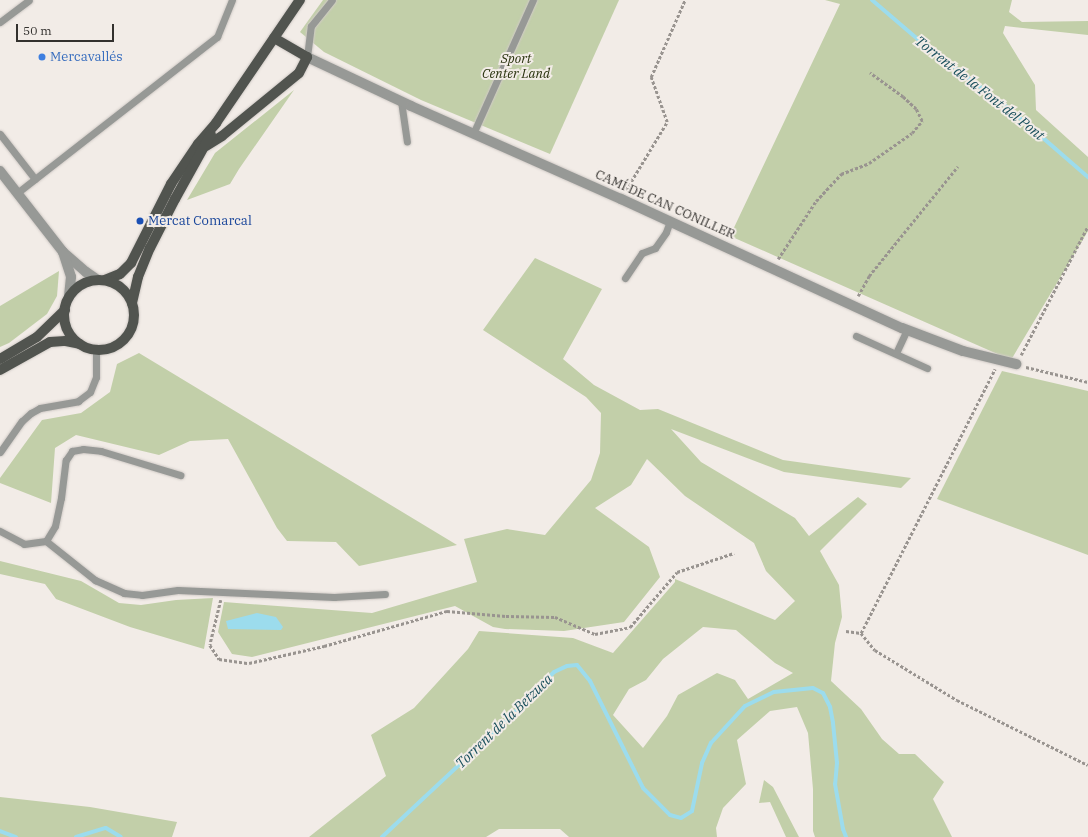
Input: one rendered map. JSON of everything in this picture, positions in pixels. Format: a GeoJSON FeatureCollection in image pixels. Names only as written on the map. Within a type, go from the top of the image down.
{"type":"FeatureCollection","features":[{"type":"Feature","properties":{"kind":"main road"},"geometry":{"type":"LineString","coordinates":[[80,344],[65,324],[65,310],[69,297],[79,286],[120,274],[131,263],[171,184],[198,144],[216,123],[300,0]]}},
{"type":"Feature","properties":{"kind":"main road"},"geometry":{"type":"LineString","coordinates":[[206,146],[222,136],[294,79],[307,57],[274,38]]}},
{"type":"Feature","properties":{"kind":"main road"},"geometry":{"type":"LineString","coordinates":[[0,370],[50,342],[66,341],[96,349],[113,347],[124,339],[132,327],[134,320],[132,303],[138,277],[150,248],[174,199],[206,146],[216,123]]}},
{"type":"Feature","properties":{"kind":"main road"},"geometry":{"type":"LineString","coordinates":[[101,280],[118,285],[124,289],[132,303]]}},
{"type":"Feature","properties":{"kind":"main road"},"geometry":{"type":"LineString","coordinates":[[0,359],[37,337],[65,310]]}},
{"type":"Feature","properties":{"kind":"street","name":"CAMÍ DE CAN CONILLER"},"geometry":{"type":"LineString","coordinates":[[307,57],[400,101],[670,221],[907,329],[963,351],[1016,364]]}},
{"type":"Feature","properties":{"kind":"street"},"geometry":{"type":"LineString","coordinates":[[0,171],[63,252],[86,272],[101,280]]}},
{"type":"Feature","properties":{"kind":"street"},"geometry":{"type":"LineString","coordinates":[[63,252],[71,277],[69,297]]}},
{"type":"Feature","properties":{"kind":"lane"},"geometry":{"type":"LineString","coordinates":[[0,22],[29,0]]}},
{"type":"Feature","properties":{"kind":"lane"},"geometry":{"type":"LineString","coordinates":[[17,193],[217,37],[232,0]]}},
{"type":"Feature","properties":{"kind":"lane"},"geometry":{"type":"LineString","coordinates":[[307,57],[311,26],[332,0]]}},
{"type":"Feature","properties":{"kind":"lane"},"geometry":{"type":"LineString","coordinates":[[473,134],[533,0]]}},
{"type":"Feature","properties":{"kind":"lane"},"geometry":{"type":"LineString","coordinates":[[400,101],[407,142]]}},
{"type":"Feature","properties":{"kind":"lane"},"geometry":{"type":"LineString","coordinates":[[0,134],[35,179]]}},
{"type":"Feature","properties":{"kind":"lane"},"geometry":{"type":"LineString","coordinates":[[625,278],[642,253],[655,248],[666,232],[670,221]]}},
{"type":"Feature","properties":{"kind":"lane"},"geometry":{"type":"LineString","coordinates":[[896,353],[907,329]]}},
{"type":"Feature","properties":{"kind":"lane"},"geometry":{"type":"LineString","coordinates":[[856,336],[927,368]]}},
{"type":"Feature","properties":{"kind":"lane"},"geometry":{"type":"LineString","coordinates":[[0,452],[22,420],[31,413],[40,408],[78,401],[90,392],[95,382],[96,349]]}},
{"type":"Feature","properties":{"kind":"lane"},"geometry":{"type":"LineString","coordinates":[[46,541],[55,526],[61,498],[66,460],[72,450],[83,449],[101,451],[180,475]]}},
{"type":"Feature","properties":{"kind":"lane"},"geometry":{"type":"LineString","coordinates":[[0,531],[24,544],[46,541],[95,580],[124,593],[142,595],[178,590],[334,597],[385,594]]}},
{"type":"Feature","properties":{"kind":"path"},"geometry":{"type":"LineString","coordinates":[[621,199],[667,122],[651,77],[685,0]]}},
{"type":"Feature","properties":{"kind":"path"},"geometry":{"type":"LineString","coordinates":[[772,268],[816,201],[841,174],[869,163],[912,133],[922,122],[916,109],[903,97],[870,73]]}},
{"type":"Feature","properties":{"kind":"path"},"geometry":{"type":"LineString","coordinates":[[853,305],[870,276],[958,166]]}},
{"type":"Feature","properties":{"kind":"path"},"geometry":{"type":"LineString","coordinates":[[1088,226],[1016,364],[1088,382]]}},
{"type":"Feature","properties":{"kind":"path"},"geometry":{"type":"LineString","coordinates":[[862,633],[999,360]]}},
{"type":"Feature","properties":{"kind":"path"},"geometry":{"type":"LineString","coordinates":[[222,593],[210,645],[219,659],[249,663],[324,646],[447,611],[555,618],[595,634],[630,627],[677,572],[734,553]]}},
{"type":"Feature","properties":{"kind":"path"},"geometry":{"type":"LineString","coordinates":[[846,631],[862,633],[875,650],[957,700],[1088,764]]}},
{"type":"Feature","properties":{"kind":"green space","name":"Sport Center Land"},"geometry":{"type":"Polygon","coordinates":[[[323,0],[619,0],[550,154],[421,100],[324,52],[300,32],[323,0]]]}},
{"type":"Feature","properties":{"kind":"green space"},"geometry":{"type":"Polygon","coordinates":[[[825,0],[1012,0],[1009,12],[1022,22],[1088,21],[1088,35],[1005,26],[1003,33],[1035,85],[1036,110],[1088,157],[1088,231],[1011,360],[730,236],[840,4],[825,0]]]}},
{"type":"Feature","properties":{"kind":"green space"},"geometry":{"type":"Polygon","coordinates":[[[294,90],[230,184],[187,200],[215,153],[294,90]]]}},
{"type":"Feature","properties":{"kind":"green space"},"geometry":{"type":"Polygon","coordinates":[[[535,258],[602,289],[563,359],[594,385],[640,410],[658,409],[783,460],[911,478],[901,488],[784,472],[671,429],[701,462],[795,518],[809,536],[858,497],[867,504],[820,551],[839,585],[842,617],[835,643],[831,681],[861,709],[882,739],[899,754],[915,754],[944,782],[933,799],[952,837],[815,837],[813,831],[813,789],[808,733],[797,707],[770,711],[737,740],[746,784],[723,808],[716,828],[717,837],[569,837],[560,829],[499,829],[486,837],[309,837],[386,776],[371,735],[414,708],[468,649],[479,631],[573,638],[613,653],[675,582],[675,579],[775,620],[795,601],[766,571],[754,543],[685,496],[647,459],[631,485],[595,508],[649,547],[660,577],[624,622],[564,631],[505,629],[493,627],[455,606],[252,657],[232,654],[218,632],[224,602],[372,613],[477,582],[464,539],[507,529],[545,535],[591,480],[600,453],[601,413],[586,397],[483,330],[535,258]],[[703,627],[663,659],[646,680],[629,689],[613,715],[643,748],[667,716],[678,695],[717,673],[735,680],[748,699],[793,673],[775,663],[736,630],[703,627]]]}},
{"type":"Feature","properties":{"kind":"green space"},"geometry":{"type":"Polygon","coordinates":[[[59,271],[57,296],[47,314],[9,343],[0,347],[0,306],[59,271]]]}},
{"type":"Feature","properties":{"kind":"green space"},"geometry":{"type":"Polygon","coordinates":[[[139,353],[457,545],[359,566],[336,542],[287,541],[277,528],[228,439],[190,441],[159,455],[76,435],[55,448],[51,503],[0,483],[0,478],[42,420],[81,413],[110,392],[117,364],[139,353]]]}},
{"type":"Feature","properties":{"kind":"green space"},"geometry":{"type":"Polygon","coordinates":[[[1002,371],[1088,391],[1088,555],[937,499],[1002,371]]]}},
{"type":"Feature","properties":{"kind":"green space"},"geometry":{"type":"Polygon","coordinates":[[[0,561],[81,581],[119,603],[141,605],[176,600],[213,598],[204,649],[130,627],[56,599],[45,584],[0,574],[0,561]]]}},
{"type":"Feature","properties":{"kind":"green space"},"geometry":{"type":"Polygon","coordinates":[[[764,780],[773,787],[799,837],[786,837],[770,802],[759,803],[764,780]]]}},
{"type":"Feature","properties":{"kind":"green space"},"geometry":{"type":"Polygon","coordinates":[[[0,797],[90,807],[177,822],[172,837],[0,837],[0,797]]]}},
{"type":"Feature","properties":{"kind":"water"},"geometry":{"type":"Polygon","coordinates":[[[257,613],[276,617],[283,627],[281,630],[228,629],[226,621],[257,613]]]}},
{"type":"Feature","properties":{"kind":"waterway","name":"Torrent de la Font del Pont"},"geometry":{"type":"LineString","coordinates":[[872,0],[921,42],[1012,111],[1088,177]]}},
{"type":"Feature","properties":{"kind":"waterway","name":"Torrent de la Betzuca"},"geometry":{"type":"LineString","coordinates":[[382,837],[509,718],[554,672],[567,666],[577,665],[590,681],[643,788],[670,815],[681,818],[692,811],[702,763],[711,743],[745,706],[774,692],[813,688],[823,693],[830,707],[833,723],[837,763],[835,784],[843,829],[846,837]]}},
{"type":"Feature","properties":{"kind":"waterway","name":"Torrent de la Betzuca"},"geometry":{"type":"LineString","coordinates":[[76,837],[106,828],[121,837]]}},
{"type":"Feature","properties":{"kind":"waterway","name":"Torrent de la Betzuca"},"geometry":{"type":"LineString","coordinates":[[0,831],[16,837]]}},
{"type":"Feature","properties":{"kind":"place","name":"Mercavallés"},"geometry":{"type":"Point","coordinates":[42,57]}},
{"type":"Feature","properties":{"kind":"place","name":"Mercat Comarcal"},"geometry":{"type":"Point","coordinates":[140,221]}}]}
